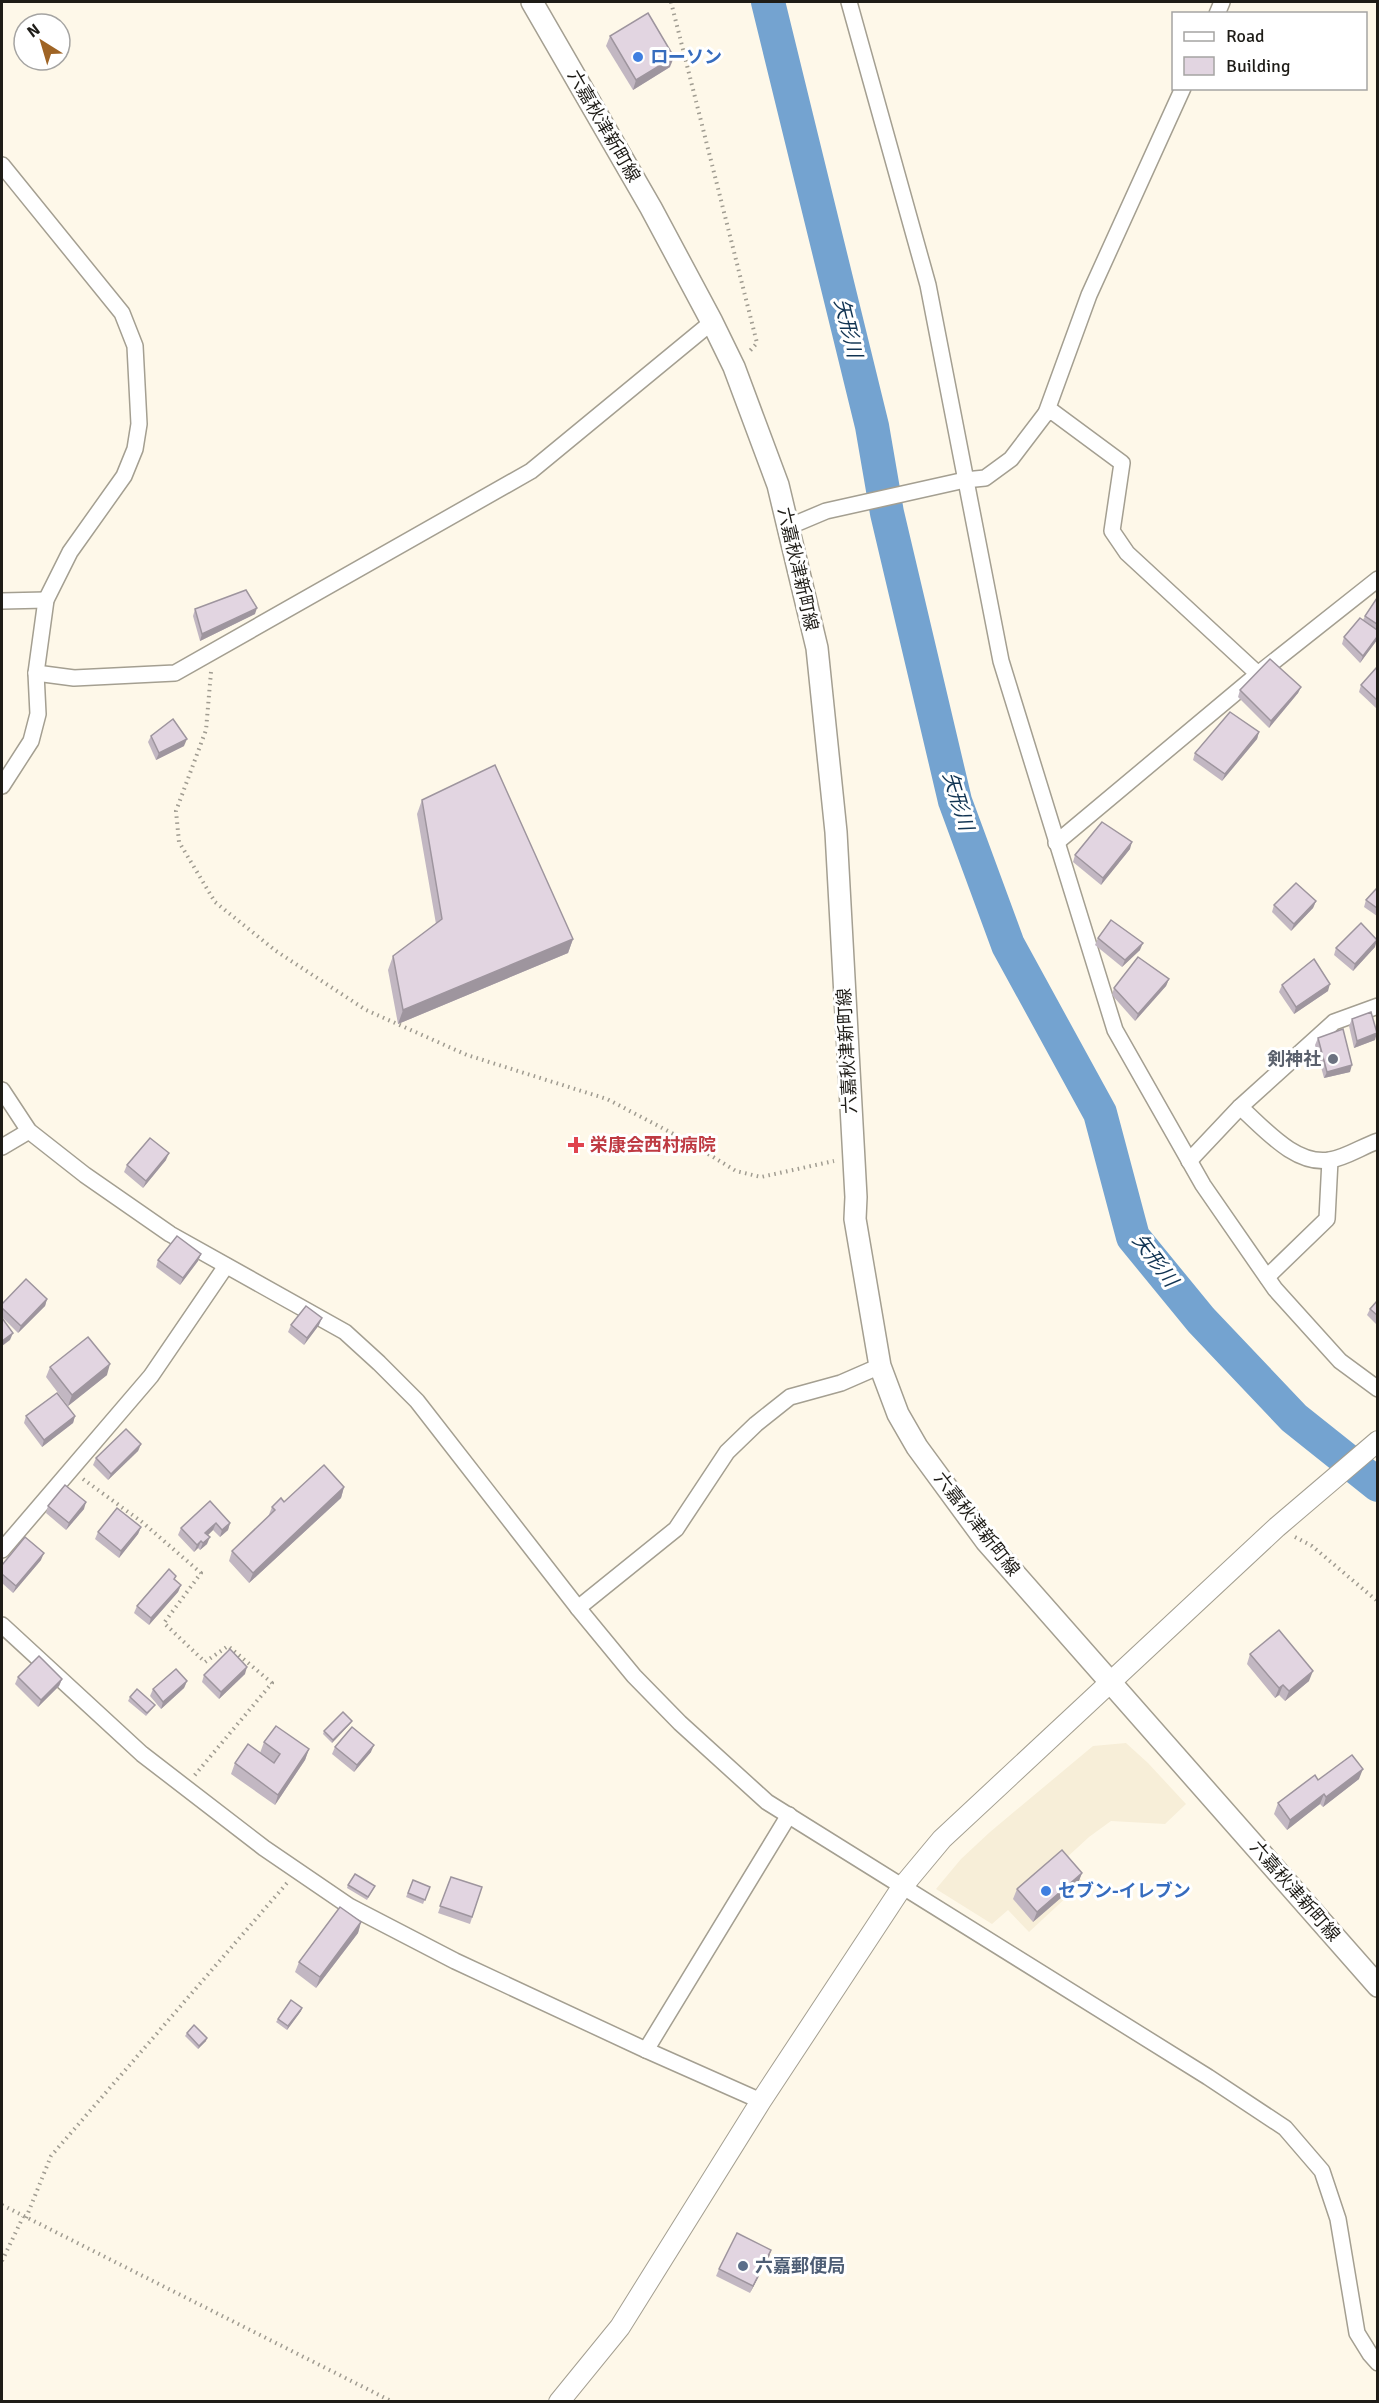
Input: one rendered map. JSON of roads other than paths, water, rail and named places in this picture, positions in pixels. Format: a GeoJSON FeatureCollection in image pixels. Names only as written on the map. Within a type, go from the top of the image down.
{"type":"FeatureCollection","features":[{"type":"Feature","properties":{"kind":"main road","name":"六嘉秋津新町線"},"geometry":{"type":"LineString","coordinates":[[532,2],[651,208],[712,322],[734,367],[777,485],[789,526],[817,648],[836,832],[856,1197],[855,1219],[880,1366],[898,1414],[924,1457],[986,1541],[1377,1986]]}},
{"type":"Feature","properties":{"kind":"street"},"geometry":{"type":"LineString","coordinates":[[849,2],[928,285],[964,480],[972,510],[1001,661],[1114,1030],[1203,1185],[1267,1277],[1340,1361],[1377,1389]]}},
{"type":"Feature","properties":{"kind":"street"},"geometry":{"type":"LineString","coordinates":[[789,526],[826,511],[964,480],[986,478],[1011,459],[1046,413],[1089,295],[1182,90]]}},
{"type":"Feature","properties":{"kind":"street"},"geometry":{"type":"LineString","coordinates":[[2,165],[7,181],[122,313],[135,346],[139,424],[135,449],[124,476],[70,552],[46,600],[36,673],[38,714],[31,741],[2,786]]}},
{"type":"Feature","properties":{"kind":"street"},"geometry":{"type":"LineString","coordinates":[[36,673],[74,678],[175,673],[531,471],[712,322]]}},
{"type":"Feature","properties":{"kind":"street"},"geometry":{"type":"LineString","coordinates":[[1046,413],[1053,412],[1122,463],[1112,531],[1127,553],[1258,674]]}},
{"type":"Feature","properties":{"kind":"street"},"geometry":{"type":"LineString","coordinates":[[1056,843],[1258,674],[1377,580]]}},
{"type":"Feature","properties":{"kind":"street"},"geometry":{"type":"LineString","coordinates":[[2,601],[46,600]]}},
{"type":"Feature","properties":{"kind":"street"},"geometry":{"type":"LineString","coordinates":[[1189,1161],[1240,1107],[1334,1022],[1377,1006]]}},
{"type":"Feature","properties":{"kind":"street"},"geometry":{"type":"LineString","coordinates":[[2,1090],[29,1131],[85,1175],[170,1234],[345,1332],[379,1363],[417,1401],[578,1608],[634,1676],[680,1723],[767,1802],[1208,2077],[1285,2128],[1322,2171],[1338,2219],[1358,2333],[1377,2363]]}},
{"type":"Feature","properties":{"kind":"street"},"geometry":{"type":"LineString","coordinates":[[1240,1107],[1288,1149],[1308,1160],[1330,1160],[1377,1141]]}},
{"type":"Feature","properties":{"kind":"street"},"geometry":{"type":"LineString","coordinates":[[2,1147],[29,1131]]}},
{"type":"Feature","properties":{"kind":"street"},"geometry":{"type":"LineString","coordinates":[[1267,1277],[1327,1219],[1330,1160]]}},
{"type":"Feature","properties":{"kind":"street"},"geometry":{"type":"LineString","coordinates":[[2,1550],[151,1376],[226,1266]]}},
{"type":"Feature","properties":{"kind":"street"},"geometry":{"type":"LineString","coordinates":[[578,1608],[676,1529],[727,1452],[790,1396],[841,1383],[880,1366]]}},
{"type":"Feature","properties":{"kind":"street"},"geometry":{"type":"LineString","coordinates":[[559,2402],[620,2327],[761,2101],[902,1887],[942,1839],[1278,1527],[1377,1441]]}},
{"type":"Feature","properties":{"kind":"street"},"geometry":{"type":"LineString","coordinates":[[2,1625],[142,1754],[297,1871],[360,1912],[455,1961],[761,2101]]}},
{"type":"Feature","properties":{"kind":"street"},"geometry":{"type":"LineString","coordinates":[[646,2050],[789,1815]]}},
{"type":"Feature","properties":{"kind":"waterway","name":"矢形川"},"geometry":{"type":"LineString","coordinates":[[768,2],[872,426],[887,513],[955,801],[1008,945],[1100,1113],[1133,1237],[1201,1320],[1294,1418],[1378,1485]]}},
{"type":"Feature","properties":{"kind":"place","name":"ローソン"},"geometry":{"type":"Point","coordinates":[638,57]}},
{"type":"Feature","properties":{"kind":"place","name":"剣神社"},"geometry":{"type":"Point","coordinates":[1333,1059]}},
{"type":"Feature","properties":{"kind":"place","name":"栄康会西村病院"},"geometry":{"type":"Point","coordinates":[576,1145]}},
{"type":"Feature","properties":{"kind":"place","name":"セブン-イレブン"},"geometry":{"type":"Point","coordinates":[1046,1891]}},
{"type":"Feature","properties":{"kind":"place","name":"六嘉郵便局"},"geometry":{"type":"Point","coordinates":[743,2266]}}]}
